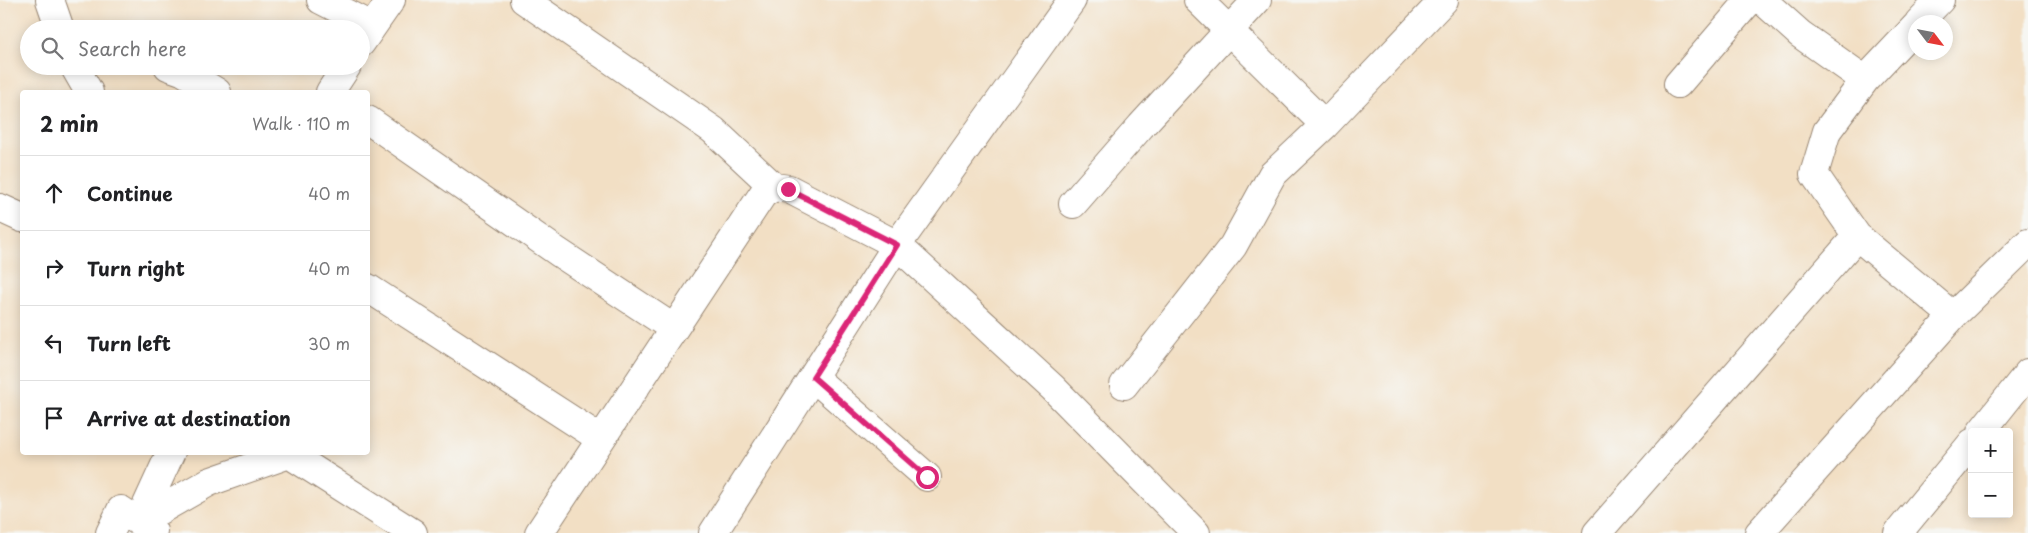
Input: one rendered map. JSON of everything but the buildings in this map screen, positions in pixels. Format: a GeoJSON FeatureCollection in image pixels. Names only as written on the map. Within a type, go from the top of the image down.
{"type":"FeatureCollection","features":[{"type":"Feature","properties":{"kind":"street"},"geometry":{"type":"LineString","coordinates":[[50,0],[57,20]]}},
{"type":"Feature","properties":{"kind":"street"},"geometry":{"type":"LineString","coordinates":[[321,0],[347,20]]}},
{"type":"Feature","properties":{"kind":"street"},"geometry":{"type":"LineString","coordinates":[[370,28],[390,0]]}},
{"type":"Feature","properties":{"kind":"street"},"geometry":{"type":"LineString","coordinates":[[524,0],[713,130],[774,187],[788,189],[897,245],[1054,388],[1196,533]]}},
{"type":"Feature","properties":{"kind":"street"},"geometry":{"type":"LineString","coordinates":[[713,533],[897,245],[1072,0]]}},
{"type":"Feature","properties":{"kind":"street"},"geometry":{"type":"LineString","coordinates":[[1198,0],[1325,125]]}},
{"type":"Feature","properties":{"kind":"street"},"geometry":{"type":"LineString","coordinates":[[1073,204],[1141,126],[1257,0]]}},
{"type":"Feature","properties":{"kind":"street"},"geometry":{"type":"LineString","coordinates":[[1124,385],[1233,246],[1272,175],[1325,125],[1444,0]]}},
{"type":"Feature","properties":{"kind":"street"},"geometry":{"type":"LineString","coordinates":[[1678,84],[1750,0]]}},
{"type":"Feature","properties":{"kind":"street"},"geometry":{"type":"LineString","coordinates":[[1762,0],[1800,34],[1865,80]]}},
{"type":"Feature","properties":{"kind":"street"},"geometry":{"type":"LineString","coordinates":[[1926,15],[1940,0]]}},
{"type":"Feature","properties":{"kind":"street"},"geometry":{"type":"LineString","coordinates":[[1908,34],[1865,80],[1827,131],[1814,174],[1857,236],[1953,316]]}},
{"type":"Feature","properties":{"kind":"street"},"geometry":{"type":"LineString","coordinates":[[79,75],[88,90]]}},
{"type":"Feature","properties":{"kind":"street"},"geometry":{"type":"LineString","coordinates":[[189,75],[214,90]]}},
{"type":"Feature","properties":{"kind":"street"},"geometry":{"type":"LineString","coordinates":[[331,90],[341,75]]}},
{"type":"Feature","properties":{"kind":"street"},"geometry":{"type":"LineString","coordinates":[[370,121],[558,252],[673,328]]}},
{"type":"Feature","properties":{"kind":"street"},"geometry":{"type":"LineString","coordinates":[[538,533],[763,194],[774,187]]}},
{"type":"Feature","properties":{"kind":"street"},"geometry":{"type":"LineString","coordinates":[[0,208],[20,217]]}},
{"type":"Feature","properties":{"kind":"street"},"geometry":{"type":"LineString","coordinates":[[1597,533],[1857,236]]}},
{"type":"Feature","properties":{"kind":"street"},"geometry":{"type":"LineString","coordinates":[[1758,533],[1953,316],[2028,244]]}},
{"type":"Feature","properties":{"kind":"street"},"geometry":{"type":"LineString","coordinates":[[370,289],[601,439]]}},
{"type":"Feature","properties":{"kind":"street"},"geometry":{"type":"LineString","coordinates":[[1984,428],[2028,373]]}},
{"type":"Feature","properties":{"kind":"street"},"geometry":{"type":"LineString","coordinates":[[813,377],[927,477]]}},
{"type":"Feature","properties":{"kind":"street"},"geometry":{"type":"LineString","coordinates":[[1909,530],[1968,449]]}},
{"type":"Feature","properties":{"kind":"street"},"geometry":{"type":"LineString","coordinates":[[147,527],[170,455]]}},
{"type":"Feature","properties":{"kind":"street"},"geometry":{"type":"LineString","coordinates":[[147,527],[209,482],[286,455]]}},
{"type":"Feature","properties":{"kind":"street"},"geometry":{"type":"LineString","coordinates":[[291,455],[413,533]]}},
{"type":"Feature","properties":{"kind":"street"},"geometry":{"type":"LineString","coordinates":[[110,533],[121,510],[147,527]]}},
{"type":"Feature","properties":{"kind":"route"},"geometry":{"type":"LineString","coordinates":[[788,189],[897,245],[813,377],[927,477]]}}]}
